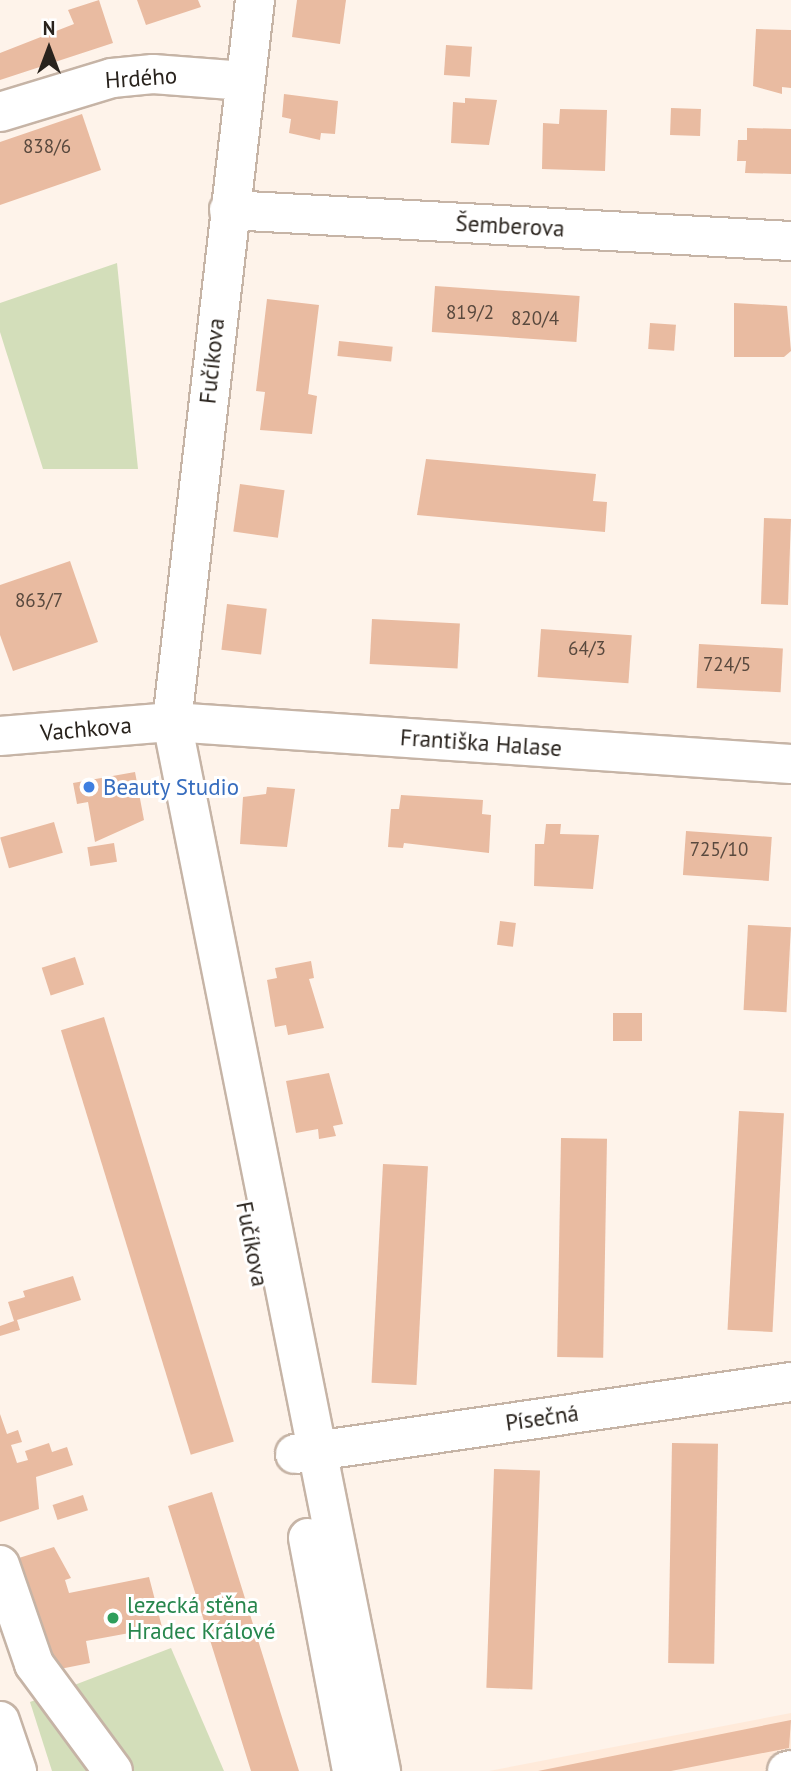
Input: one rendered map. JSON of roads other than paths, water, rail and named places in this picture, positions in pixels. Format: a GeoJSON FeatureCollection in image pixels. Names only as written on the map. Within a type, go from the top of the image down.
{"type":"FeatureCollection","features":[{"type":"Feature","properties":{"kind":"street","name":"Fučíkova"},"geometry":{"type":"LineString","coordinates":[[255,0],[172,722],[306,1453],[352,1771]]}},
{"type":"Feature","properties":{"kind":"street","name":"Hrdého"},"geometry":{"type":"LineString","coordinates":[[0,112],[80,84],[113,78],[165,74],[245,81]]}},
{"type":"Feature","properties":{"kind":"street","name":"Šemberova"},"geometry":{"type":"LineString","coordinates":[[229,210],[791,241]]}},
{"type":"Feature","properties":{"kind":"street","name":"Vachkova"},"geometry":{"type":"LineString","coordinates":[[0,736],[172,722]]}},
{"type":"Feature","properties":{"kind":"street","name":"Františka Halase"},"geometry":{"type":"LineString","coordinates":[[172,722],[791,764]]}},
{"type":"Feature","properties":{"kind":"street","name":"Písečná"},"geometry":{"type":"LineString","coordinates":[[306,1453],[791,1382]]}},
{"type":"Feature","properties":{"kind":"street","name":"Fučíkova"},"geometry":{"type":"LineString","coordinates":[[306,1453],[382,1771]]}},
{"type":"Feature","properties":{"kind":"street"},"geometry":{"type":"LineString","coordinates":[[0,1565],[34,1664],[113,1771]]}},
{"type":"Feature","properties":{"kind":"street"},"geometry":{"type":"LineString","coordinates":[[0,1721],[18,1771]]}},
{"type":"Feature","properties":{"kind":"place","name":"Beauty Studio"},"geometry":{"type":"Point","coordinates":[89,787]}},
{"type":"Feature","properties":{"kind":"place","name":"lezecká stěna Hradec Králové"},"geometry":{"type":"Point","coordinates":[113,1618]}}]}
